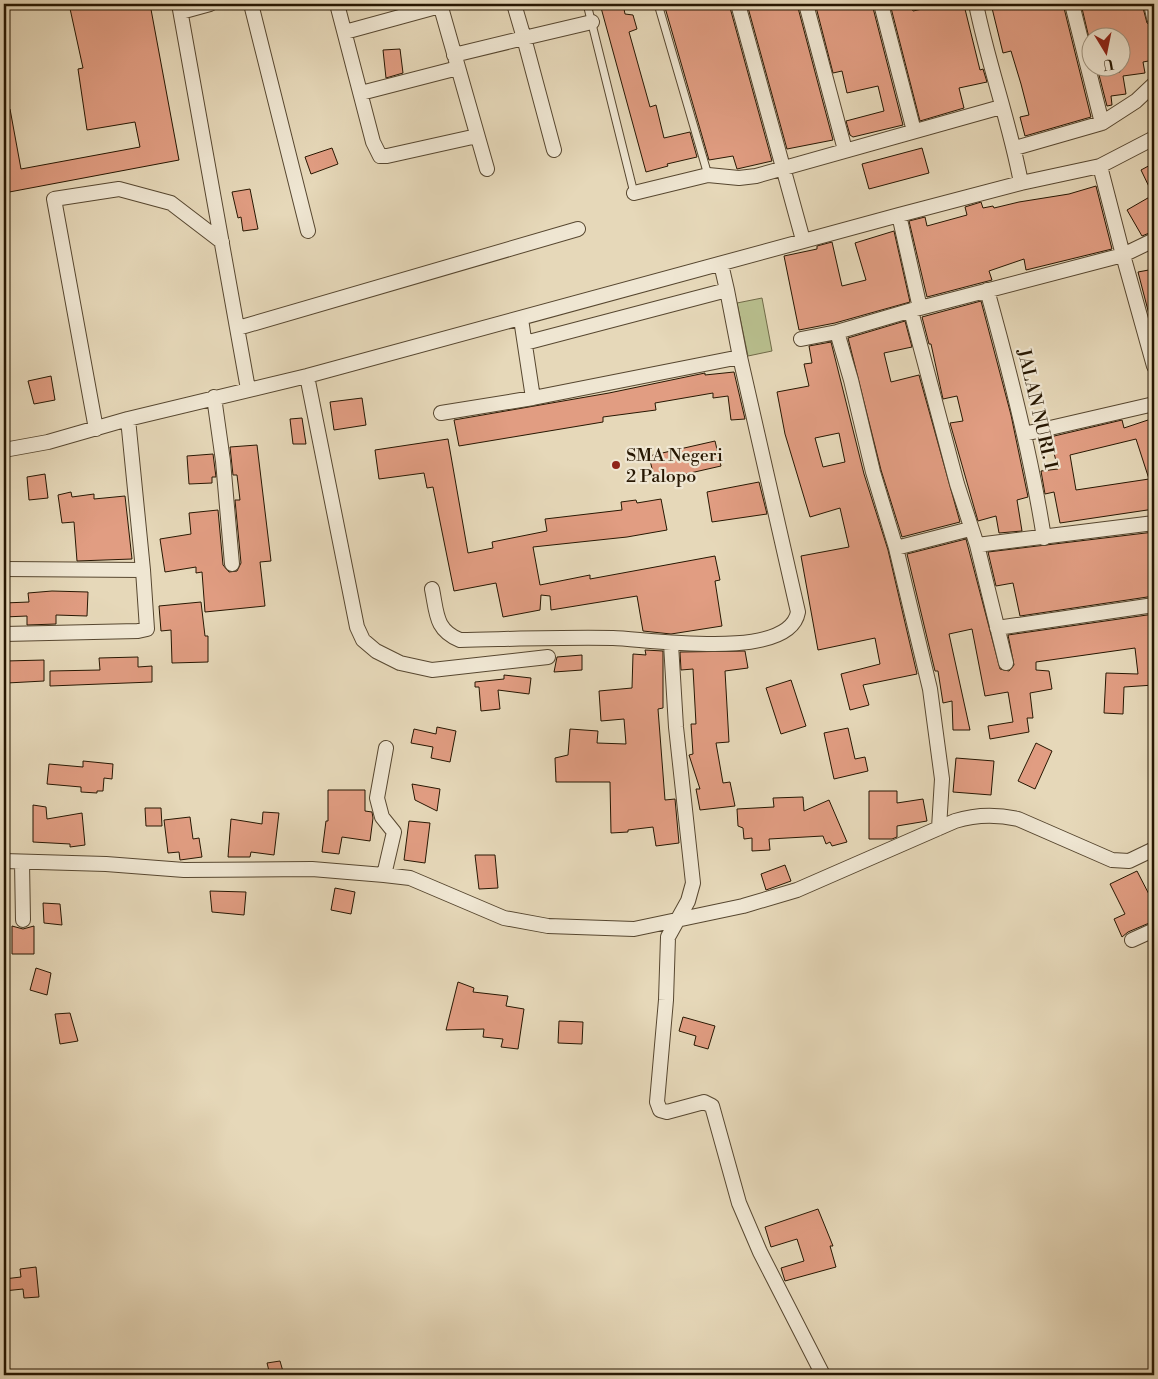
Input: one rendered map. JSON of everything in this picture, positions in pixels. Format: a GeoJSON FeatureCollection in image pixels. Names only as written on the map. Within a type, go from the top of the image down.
{"type":"FeatureCollection","features":[{"type":"Feature","properties":{"kind":"street"},"geometry":{"type":"LineString","coordinates":[[210,4],[180,8],[248,389]]}},
{"type":"Feature","properties":{"kind":"street"},"geometry":{"type":"LineString","coordinates":[[251,4],[308,231]]}},
{"type":"Feature","properties":{"kind":"street"},"geometry":{"type":"LineString","coordinates":[[337,4],[373,142],[380,156],[477,136]]}},
{"type":"Feature","properties":{"kind":"street"},"geometry":{"type":"LineString","coordinates":[[514,4],[554,150]]}},
{"type":"Feature","properties":{"kind":"street"},"geometry":{"type":"LineString","coordinates":[[738,4],[803,240]]}},
{"type":"Feature","properties":{"kind":"street"},"geometry":{"type":"LineString","coordinates":[[806,4],[845,150]]}},
{"type":"Feature","properties":{"kind":"street"},"geometry":{"type":"LineString","coordinates":[[881,4],[914,131]]}},
{"type":"Feature","properties":{"kind":"street"},"geometry":{"type":"LineString","coordinates":[[976,4],[1001,107],[1015,148],[1021,183]]}},
{"type":"Feature","properties":{"kind":"street"},"geometry":{"type":"LineString","coordinates":[[1072,4],[1102,124]]}},
{"type":"Feature","properties":{"kind":"street"},"geometry":{"type":"LineString","coordinates":[[1151,4],[1154,18]]}},
{"type":"Feature","properties":{"kind":"street"},"geometry":{"type":"LineString","coordinates":[[345,32],[440,5],[487,169]]}},
{"type":"Feature","properties":{"kind":"street"},"geometry":{"type":"LineString","coordinates":[[361,93],[524,38],[592,22]]}},
{"type":"Feature","properties":{"kind":"street"},"geometry":{"type":"LineString","coordinates":[[1015,148],[1102,124],[1136,101],[1154,84]]}},
{"type":"Feature","properties":{"kind":"street"},"geometry":{"type":"LineString","coordinates":[[634,193],[708,175],[739,178],[784,168],[1001,107]]}},
{"type":"Feature","properties":{"kind":"street"},"geometry":{"type":"LineString","coordinates":[[4,450],[48,442],[214,397],[307,376],[522,319],[803,240],[1021,183],[1100,166],[1154,138]]}},
{"type":"Feature","properties":{"kind":"street"},"geometry":{"type":"LineString","coordinates":[[1100,166],[1154,366]]}},
{"type":"Feature","properties":{"kind":"street"},"geometry":{"type":"LineString","coordinates":[[96,429],[54,199],[119,189],[171,203],[222,242]]}},
{"type":"Feature","properties":{"kind":"street"},"geometry":{"type":"LineString","coordinates":[[899,215],[915,309],[970,529],[977,545],[1006,663]]}},
{"type":"Feature","properties":{"kind":"street"},"geometry":{"type":"LineString","coordinates":[[238,328],[578,229]]}},
{"type":"Feature","properties":{"kind":"street"},"geometry":{"type":"LineString","coordinates":[[801,339],[837,332],[915,309],[1123,255],[1154,240]]}},
{"type":"Feature","properties":{"kind":"street"},"geometry":{"type":"LineString","coordinates":[[432,589],[438,621],[446,635],[460,640],[615,638],[672,644],[761,640],[782,633],[796,620],[798,612],[740,357],[721,264]]}},
{"type":"Feature","properties":{"kind":"street"},"geometry":{"type":"LineString","coordinates":[[525,343],[727,290]]}},
{"type":"Feature","properties":{"kind":"street","name":"JALAN NURI. I"},"geometry":{"type":"LineString","coordinates":[[987,290],[1024,434],[1044,538]]}},
{"type":"Feature","properties":{"kind":"street"},"geometry":{"type":"LineString","coordinates":[[522,319],[533,398]]}},
{"type":"Feature","properties":{"kind":"street"},"geometry":{"type":"LineString","coordinates":[[837,332],[851,380],[873,472],[896,548],[930,688],[942,779],[939,828]]}},
{"type":"Feature","properties":{"kind":"street"},"geometry":{"type":"LineString","coordinates":[[441,413],[533,398],[740,357]]}},
{"type":"Feature","properties":{"kind":"street"},"geometry":{"type":"LineString","coordinates":[[307,376],[357,626],[363,640],[376,651],[400,663],[432,670],[548,657]]}},
{"type":"Feature","properties":{"kind":"street"},"geometry":{"type":"LineString","coordinates":[[214,397],[223,461],[232,564]]}},
{"type":"Feature","properties":{"kind":"street"},"geometry":{"type":"LineString","coordinates":[[1024,434],[1154,404]]}},
{"type":"Feature","properties":{"kind":"street"},"geometry":{"type":"LineString","coordinates":[[4,634],[144,630],[148,626],[128,419]]}},
{"type":"Feature","properties":{"kind":"street"},"geometry":{"type":"LineString","coordinates":[[977,545],[1154,523]]}},
{"type":"Feature","properties":{"kind":"street"},"geometry":{"type":"LineString","coordinates":[[896,548],[970,529]]}},
{"type":"Feature","properties":{"kind":"street"},"geometry":{"type":"LineString","coordinates":[[4,569],[143,570]]}},
{"type":"Feature","properties":{"kind":"street"},"geometry":{"type":"LineString","coordinates":[[997,628],[1154,605]]}},
{"type":"Feature","properties":{"kind":"street"},"geometry":{"type":"LineString","coordinates":[[672,644],[676,727],[693,883],[688,902],[676,921],[667,944],[666,1000],[657,1102],[660,1110],[667,1112],[704,1102],[712,1106],[738,1203],[760,1252],[824,1375]]}},
{"type":"Feature","properties":{"kind":"street"},"geometry":{"type":"LineString","coordinates":[[384,875],[394,832],[382,817],[377,798],[386,748]]}},
{"type":"Feature","properties":{"kind":"street"},"geometry":{"type":"LineString","coordinates":[[4,861],[22,864],[106,864],[184,870],[312,869],[384,875],[410,878],[504,918],[548,926],[634,929],[743,906],[797,890],[939,828],[974,816],[1001,815],[1018,819],[1112,860],[1128,861],[1154,849]]}},
{"type":"Feature","properties":{"kind":"street"},"geometry":{"type":"LineString","coordinates":[[22,864],[22,920]]}},
{"type":"Feature","properties":{"kind":"street"},"geometry":{"type":"LineString","coordinates":[[1132,940],[1154,930]]}},
{"type":"Feature","properties":{"kind":"lane"},"geometry":{"type":"LineString","coordinates":[[587,4],[634,193]]}},
{"type":"Feature","properties":{"kind":"lane"},"geometry":{"type":"LineString","coordinates":[[658,4],[708,175]]}},
{"type":"Feature","properties":{"kind":"green space"},"geometry":{"type":"Polygon","coordinates":[[[762,298],[772,351],[748,356],[737,303],[762,298]]]}},
{"type":"Feature","properties":{"kind":"building"},"geometry":{"type":"Polygon","coordinates":[[[69,4],[150,4],[179,160],[4,193],[4,110],[10,109],[21,169],[140,147],[135,122],[87,130],[78,69],[83,68],[69,4]]]}},
{"type":"Feature","properties":{"kind":"building"},"geometry":{"type":"Polygon","coordinates":[[[600,4],[623,4],[625,14],[633,15],[637,29],[629,32],[650,107],[656,105],[664,138],[690,132],[697,157],[667,164],[668,166],[646,172],[600,4]]]}},
{"type":"Feature","properties":{"kind":"building"},"geometry":{"type":"Polygon","coordinates":[[[664,4],[729,4],[772,161],[737,169],[733,156],[709,160],[664,4]]]}},
{"type":"Feature","properties":{"kind":"building"},"geometry":{"type":"Polygon","coordinates":[[[747,4],[797,4],[833,140],[787,149],[747,4]]]}},
{"type":"Feature","properties":{"kind":"building"},"geometry":{"type":"Polygon","coordinates":[[[826,4],[872,4],[903,125],[853,137],[850,135],[846,121],[884,111],[878,86],[847,93],[842,71],[833,73],[816,7],[826,4]]]}},
{"type":"Feature","properties":{"kind":"building"},"geometry":{"type":"Polygon","coordinates":[[[890,4],[910,4],[913,11],[946,4],[949,7],[964,5],[980,70],[983,69],[987,82],[959,88],[964,108],[920,121],[890,4]]]}},
{"type":"Feature","properties":{"kind":"building"},"geometry":{"type":"Polygon","coordinates":[[[991,4],[1063,4],[1091,117],[1025,136],[1020,117],[1029,115],[1021,84],[1011,51],[1003,53],[991,4]]]}},
{"type":"Feature","properties":{"kind":"building"},"geometry":{"type":"Polygon","coordinates":[[[1081,4],[1142,4],[1147,23],[1154,27],[1154,60],[1143,62],[1145,73],[1130,75],[1130,28],[1087,28],[1081,4]]]}},
{"type":"Feature","properties":{"kind":"building"},"geometry":{"type":"Polygon","coordinates":[[[400,49],[403,73],[386,78],[383,50],[400,49]]]}},
{"type":"Feature","properties":{"kind":"building"},"geometry":{"type":"Polygon","coordinates":[[[1100,78],[1123,78],[1126,94],[1111,96],[1112,105],[1107,106],[1100,78]]]}},
{"type":"Feature","properties":{"kind":"building"},"geometry":{"type":"Polygon","coordinates":[[[332,148],[338,164],[311,174],[305,157],[332,148]]]}},
{"type":"Feature","properties":{"kind":"building"},"geometry":{"type":"Polygon","coordinates":[[[922,148],[929,173],[869,189],[862,164],[922,148]]]}},
{"type":"Feature","properties":{"kind":"building"},"geometry":{"type":"Polygon","coordinates":[[[1154,163],[1154,231],[1142,236],[1127,210],[1153,195],[1141,170],[1154,163]]]}},
{"type":"Feature","properties":{"kind":"building"},"geometry":{"type":"Polygon","coordinates":[[[1096,186],[1112,249],[1026,270],[1024,259],[989,271],[992,280],[927,297],[909,221],[925,217],[927,226],[967,215],[965,207],[981,202],[983,208],[993,206],[994,208],[1069,194],[1096,186]]]}},
{"type":"Feature","properties":{"kind":"building"},"geometry":{"type":"Polygon","coordinates":[[[250,189],[258,229],[243,231],[241,217],[238,218],[232,192],[250,189]]]}},
{"type":"Feature","properties":{"kind":"building"},"geometry":{"type":"Polygon","coordinates":[[[894,231],[910,302],[835,323],[799,330],[784,256],[817,249],[817,246],[832,242],[842,286],[866,280],[855,243],[894,231]]]}},
{"type":"Feature","properties":{"kind":"building"},"geometry":{"type":"Polygon","coordinates":[[[1154,269],[1154,322],[1151,322],[1138,272],[1154,269]]]}},
{"type":"Feature","properties":{"kind":"building"},"geometry":{"type":"Polygon","coordinates":[[[981,301],[1011,415],[1028,497],[1017,500],[1022,531],[999,533],[996,516],[978,521],[950,423],[963,421],[957,396],[943,399],[931,344],[929,344],[922,317],[981,301]]]}},
{"type":"Feature","properties":{"kind":"building"},"geometry":{"type":"Polygon","coordinates":[[[905,321],[912,347],[884,353],[891,382],[919,375],[960,522],[902,537],[881,470],[848,338],[905,321]]]}},
{"type":"Feature","properties":{"kind":"building"},"geometry":{"type":"Polygon","coordinates":[[[831,342],[864,474],[888,550],[917,674],[863,685],[869,705],[850,710],[841,674],[880,664],[875,638],[818,650],[801,556],[849,547],[840,508],[810,517],[785,434],[777,392],[809,386],[804,364],[812,363],[809,346],[831,342]],[[839,433],[815,438],[823,467],[845,462],[839,433]]]}},
{"type":"Feature","properties":{"kind":"building"},"geometry":{"type":"Polygon","coordinates":[[[734,372],[745,419],[731,420],[728,396],[713,398],[713,393],[655,403],[656,410],[603,417],[603,422],[459,446],[454,420],[609,393],[705,373],[705,375],[734,372]]]}},
{"type":"Feature","properties":{"kind":"building"},"geometry":{"type":"Polygon","coordinates":[[[51,376],[55,400],[34,404],[28,381],[51,376]]]}},
{"type":"Feature","properties":{"kind":"building"},"geometry":{"type":"Polygon","coordinates":[[[362,398],[366,425],[334,430],[330,402],[362,398]]]}},
{"type":"Feature","properties":{"kind":"building"},"geometry":{"type":"Polygon","coordinates":[[[302,418],[306,444],[293,444],[290,419],[302,418]]]}},
{"type":"Feature","properties":{"kind":"building"},"geometry":{"type":"Polygon","coordinates":[[[1154,418],[1154,509],[1060,523],[1054,492],[1045,494],[1041,471],[1058,469],[1050,437],[1122,420],[1124,428],[1154,418]],[[1136,439],[1070,455],[1076,490],[1149,479],[1136,439]]]}},
{"type":"Feature","properties":{"kind":"building"},"geometry":{"type":"Polygon","coordinates":[[[448,439],[468,553],[493,548],[492,542],[547,531],[545,519],[622,510],[621,502],[636,500],[637,503],[661,499],[667,530],[627,537],[533,547],[540,585],[590,575],[590,579],[715,556],[720,580],[715,581],[722,626],[671,634],[643,631],[637,596],[551,610],[550,596],[541,595],[540,610],[503,617],[496,583],[454,591],[433,487],[427,488],[424,473],[379,479],[375,450],[448,439]]]}},
{"type":"Feature","properties":{"kind":"building"},"geometry":{"type":"Polygon","coordinates":[[[715,441],[721,466],[655,481],[649,456],[715,441]]]}},
{"type":"Feature","properties":{"kind":"building"},"geometry":{"type":"Polygon","coordinates":[[[257,445],[271,561],[260,562],[265,606],[205,612],[202,572],[196,573],[196,567],[165,572],[160,539],[191,534],[189,513],[218,510],[223,565],[229,572],[237,571],[241,563],[235,500],[240,500],[237,475],[233,475],[230,447],[257,445]]]}},
{"type":"Feature","properties":{"kind":"building"},"geometry":{"type":"Polygon","coordinates":[[[213,454],[216,477],[212,477],[212,483],[189,484],[187,456],[213,454]]]}},
{"type":"Feature","properties":{"kind":"building"},"geometry":{"type":"Polygon","coordinates":[[[45,474],[48,498],[29,500],[27,477],[45,474]]]}},
{"type":"Feature","properties":{"kind":"building"},"geometry":{"type":"Polygon","coordinates":[[[759,482],[767,514],[712,522],[707,492],[759,482]]]}},
{"type":"Feature","properties":{"kind":"building"},"geometry":{"type":"Polygon","coordinates":[[[71,492],[72,497],[94,494],[94,499],[125,496],[132,559],[77,561],[74,522],[62,523],[58,495],[71,492]]]}},
{"type":"Feature","properties":{"kind":"building"},"geometry":{"type":"Polygon","coordinates":[[[1154,532],[1154,596],[1020,616],[1013,583],[996,586],[988,552],[1154,532]]]}},
{"type":"Feature","properties":{"kind":"building"},"geometry":{"type":"Polygon","coordinates":[[[966,539],[1000,669],[1009,671],[1014,665],[1008,635],[1154,614],[1154,685],[1124,687],[1123,714],[1104,713],[1106,673],[1138,674],[1135,648],[1036,662],[1036,670],[1049,671],[1052,689],[1030,693],[1033,718],[1027,718],[1029,732],[990,739],[988,726],[1013,722],[1008,692],[985,696],[972,629],[949,634],[970,730],[953,730],[952,701],[943,703],[938,671],[935,671],[907,554],[966,539]]]}},
{"type":"Feature","properties":{"kind":"building"},"geometry":{"type":"Polygon","coordinates":[[[52,591],[88,592],[87,616],[56,615],[56,624],[27,625],[27,616],[4,617],[4,603],[29,602],[28,593],[52,591]]]}},
{"type":"Feature","properties":{"kind":"building"},"geometry":{"type":"Polygon","coordinates":[[[201,602],[205,636],[208,636],[208,662],[172,663],[171,630],[161,631],[159,606],[201,602]]]}},
{"type":"Feature","properties":{"kind":"building"},"geometry":{"type":"Polygon","coordinates":[[[645,650],[663,651],[663,708],[658,709],[665,800],[675,799],[679,843],[656,846],[653,827],[611,833],[610,782],[556,782],[555,758],[568,755],[570,729],[598,731],[597,743],[626,744],[624,719],[601,721],[599,691],[632,688],[633,654],[646,655],[645,650]]]}},
{"type":"Feature","properties":{"kind":"building"},"geometry":{"type":"Polygon","coordinates":[[[745,651],[748,668],[725,671],[729,742],[716,743],[723,783],[730,782],[735,806],[700,810],[696,789],[700,789],[689,755],[693,754],[691,724],[696,724],[693,669],[681,670],[680,652],[745,651]]]}},
{"type":"Feature","properties":{"kind":"building"},"geometry":{"type":"Polygon","coordinates":[[[582,655],[582,670],[554,672],[557,657],[582,655]]]}},
{"type":"Feature","properties":{"kind":"building"},"geometry":{"type":"Polygon","coordinates":[[[138,657],[138,667],[152,666],[152,682],[50,686],[50,671],[100,670],[99,658],[138,657]]]}},
{"type":"Feature","properties":{"kind":"building"},"geometry":{"type":"Polygon","coordinates":[[[44,660],[44,681],[7,683],[6,661],[44,660]]]}},
{"type":"Feature","properties":{"kind":"building"},"geometry":{"type":"Polygon","coordinates":[[[504,675],[531,678],[529,694],[498,690],[500,709],[481,711],[479,687],[475,687],[475,682],[504,679],[504,675]]]}},
{"type":"Feature","properties":{"kind":"building"},"geometry":{"type":"Polygon","coordinates":[[[791,680],[806,726],[781,734],[766,688],[791,680]]]}},
{"type":"Feature","properties":{"kind":"building"},"geometry":{"type":"Polygon","coordinates":[[[437,727],[456,731],[450,762],[431,758],[433,747],[411,743],[414,729],[436,734],[437,727]]]}},
{"type":"Feature","properties":{"kind":"building"},"geometry":{"type":"Polygon","coordinates":[[[848,728],[855,759],[865,757],[868,771],[834,779],[824,733],[848,728]]]}},
{"type":"Feature","properties":{"kind":"building"},"geometry":{"type":"Polygon","coordinates":[[[1036,743],[1052,751],[1035,789],[1018,781],[1036,743]]]}},
{"type":"Feature","properties":{"kind":"building"},"geometry":{"type":"Polygon","coordinates":[[[956,758],[994,761],[991,795],[953,792],[956,758]]]}},
{"type":"Feature","properties":{"kind":"building"},"geometry":{"type":"Polygon","coordinates":[[[83,761],[113,764],[112,779],[104,778],[103,791],[97,791],[97,793],[81,792],[81,787],[47,784],[49,764],[83,767],[83,761]]]}},
{"type":"Feature","properties":{"kind":"building"},"geometry":{"type":"Polygon","coordinates":[[[412,784],[440,789],[437,811],[415,800],[412,784]]]}},
{"type":"Feature","properties":{"kind":"building"},"geometry":{"type":"Polygon","coordinates":[[[328,790],[365,790],[365,811],[372,812],[373,818],[370,841],[342,837],[339,854],[322,852],[326,821],[328,821],[328,790]]]}},
{"type":"Feature","properties":{"kind":"building"},"geometry":{"type":"Polygon","coordinates":[[[869,791],[897,791],[897,803],[923,799],[927,821],[897,826],[897,837],[892,839],[869,839],[869,791]]]}},
{"type":"Feature","properties":{"kind":"building"},"geometry":{"type":"Polygon","coordinates":[[[803,797],[804,811],[829,800],[847,842],[832,846],[830,842],[826,844],[823,836],[769,839],[770,850],[752,851],[752,838],[744,839],[743,828],[738,826],[737,809],[774,807],[773,798],[803,797]]]}},
{"type":"Feature","properties":{"kind":"building"},"geometry":{"type":"Polygon","coordinates":[[[33,805],[46,807],[47,819],[82,813],[85,845],[70,847],[70,844],[33,842],[33,805]]]}},
{"type":"Feature","properties":{"kind":"building"},"geometry":{"type":"Polygon","coordinates":[[[145,808],[161,808],[162,826],[146,826],[145,808]]]}},
{"type":"Feature","properties":{"kind":"building"},"geometry":{"type":"Polygon","coordinates":[[[263,812],[279,813],[274,855],[251,852],[250,857],[228,857],[231,819],[262,824],[263,812]]]}},
{"type":"Feature","properties":{"kind":"building"},"geometry":{"type":"Polygon","coordinates":[[[190,817],[193,839],[199,838],[202,857],[180,860],[179,852],[168,853],[164,820],[190,817]]]}},
{"type":"Feature","properties":{"kind":"building"},"geometry":{"type":"Polygon","coordinates":[[[409,821],[430,823],[425,863],[404,860],[409,821]]]}},
{"type":"Feature","properties":{"kind":"building"},"geometry":{"type":"Polygon","coordinates":[[[475,855],[495,855],[498,888],[479,889],[475,855]]]}},
{"type":"Feature","properties":{"kind":"building"},"geometry":{"type":"Polygon","coordinates":[[[785,865],[791,881],[766,890],[761,874],[785,865]]]}},
{"type":"Feature","properties":{"kind":"building"},"geometry":{"type":"Polygon","coordinates":[[[1137,871],[1154,904],[1154,921],[1128,932],[1122,937],[1114,919],[1125,914],[1110,884],[1137,871]]]}},
{"type":"Feature","properties":{"kind":"building"},"geometry":{"type":"Polygon","coordinates":[[[335,888],[355,892],[351,914],[331,910],[335,888]]]}},
{"type":"Feature","properties":{"kind":"building"},"geometry":{"type":"Polygon","coordinates":[[[210,891],[246,892],[244,915],[212,912],[210,891]]]}},
{"type":"Feature","properties":{"kind":"building"},"geometry":{"type":"Polygon","coordinates":[[[43,903],[60,904],[62,925],[44,923],[43,903]]]}},
{"type":"Feature","properties":{"kind":"building"},"geometry":{"type":"Polygon","coordinates":[[[12,926],[23,929],[34,926],[34,954],[12,954],[12,926]]]}},
{"type":"Feature","properties":{"kind":"building"},"geometry":{"type":"Polygon","coordinates":[[[36,968],[51,973],[47,995],[30,990],[36,968]]]}},
{"type":"Feature","properties":{"kind":"building"},"geometry":{"type":"Polygon","coordinates":[[[458,982],[474,988],[473,992],[508,996],[506,1006],[524,1009],[518,1049],[501,1047],[503,1039],[483,1037],[484,1029],[446,1030],[458,982]]]}},
{"type":"Feature","properties":{"kind":"building"},"geometry":{"type":"Polygon","coordinates":[[[70,1013],[78,1041],[60,1044],[55,1014],[70,1013]]]}},
{"type":"Feature","properties":{"kind":"building"},"geometry":{"type":"Polygon","coordinates":[[[683,1017],[715,1026],[708,1049],[694,1045],[696,1036],[679,1031],[683,1017]]]}},
{"type":"Feature","properties":{"kind":"building"},"geometry":{"type":"Polygon","coordinates":[[[559,1021],[583,1022],[582,1044],[558,1043],[559,1021]]]}},
{"type":"Feature","properties":{"kind":"building"},"geometry":{"type":"Polygon","coordinates":[[[818,1209],[833,1246],[830,1246],[836,1267],[785,1281],[781,1268],[804,1261],[797,1239],[771,1247],[765,1227],[818,1209]]]}},
{"type":"Feature","properties":{"kind":"building"},"geometry":{"type":"Polygon","coordinates":[[[36,1267],[39,1297],[24,1298],[23,1289],[4,1291],[4,1279],[21,1277],[20,1269],[36,1267]]]}},
{"type":"Feature","properties":{"kind":"building"},"geometry":{"type":"Polygon","coordinates":[[[280,1361],[284,1375],[270,1375],[267,1363],[280,1361]]]}},
{"type":"Feature","properties":{"kind":"place","name":"SMA Negeri 2 Palopo"},"geometry":{"type":"Point","coordinates":[616,465]}}]}
